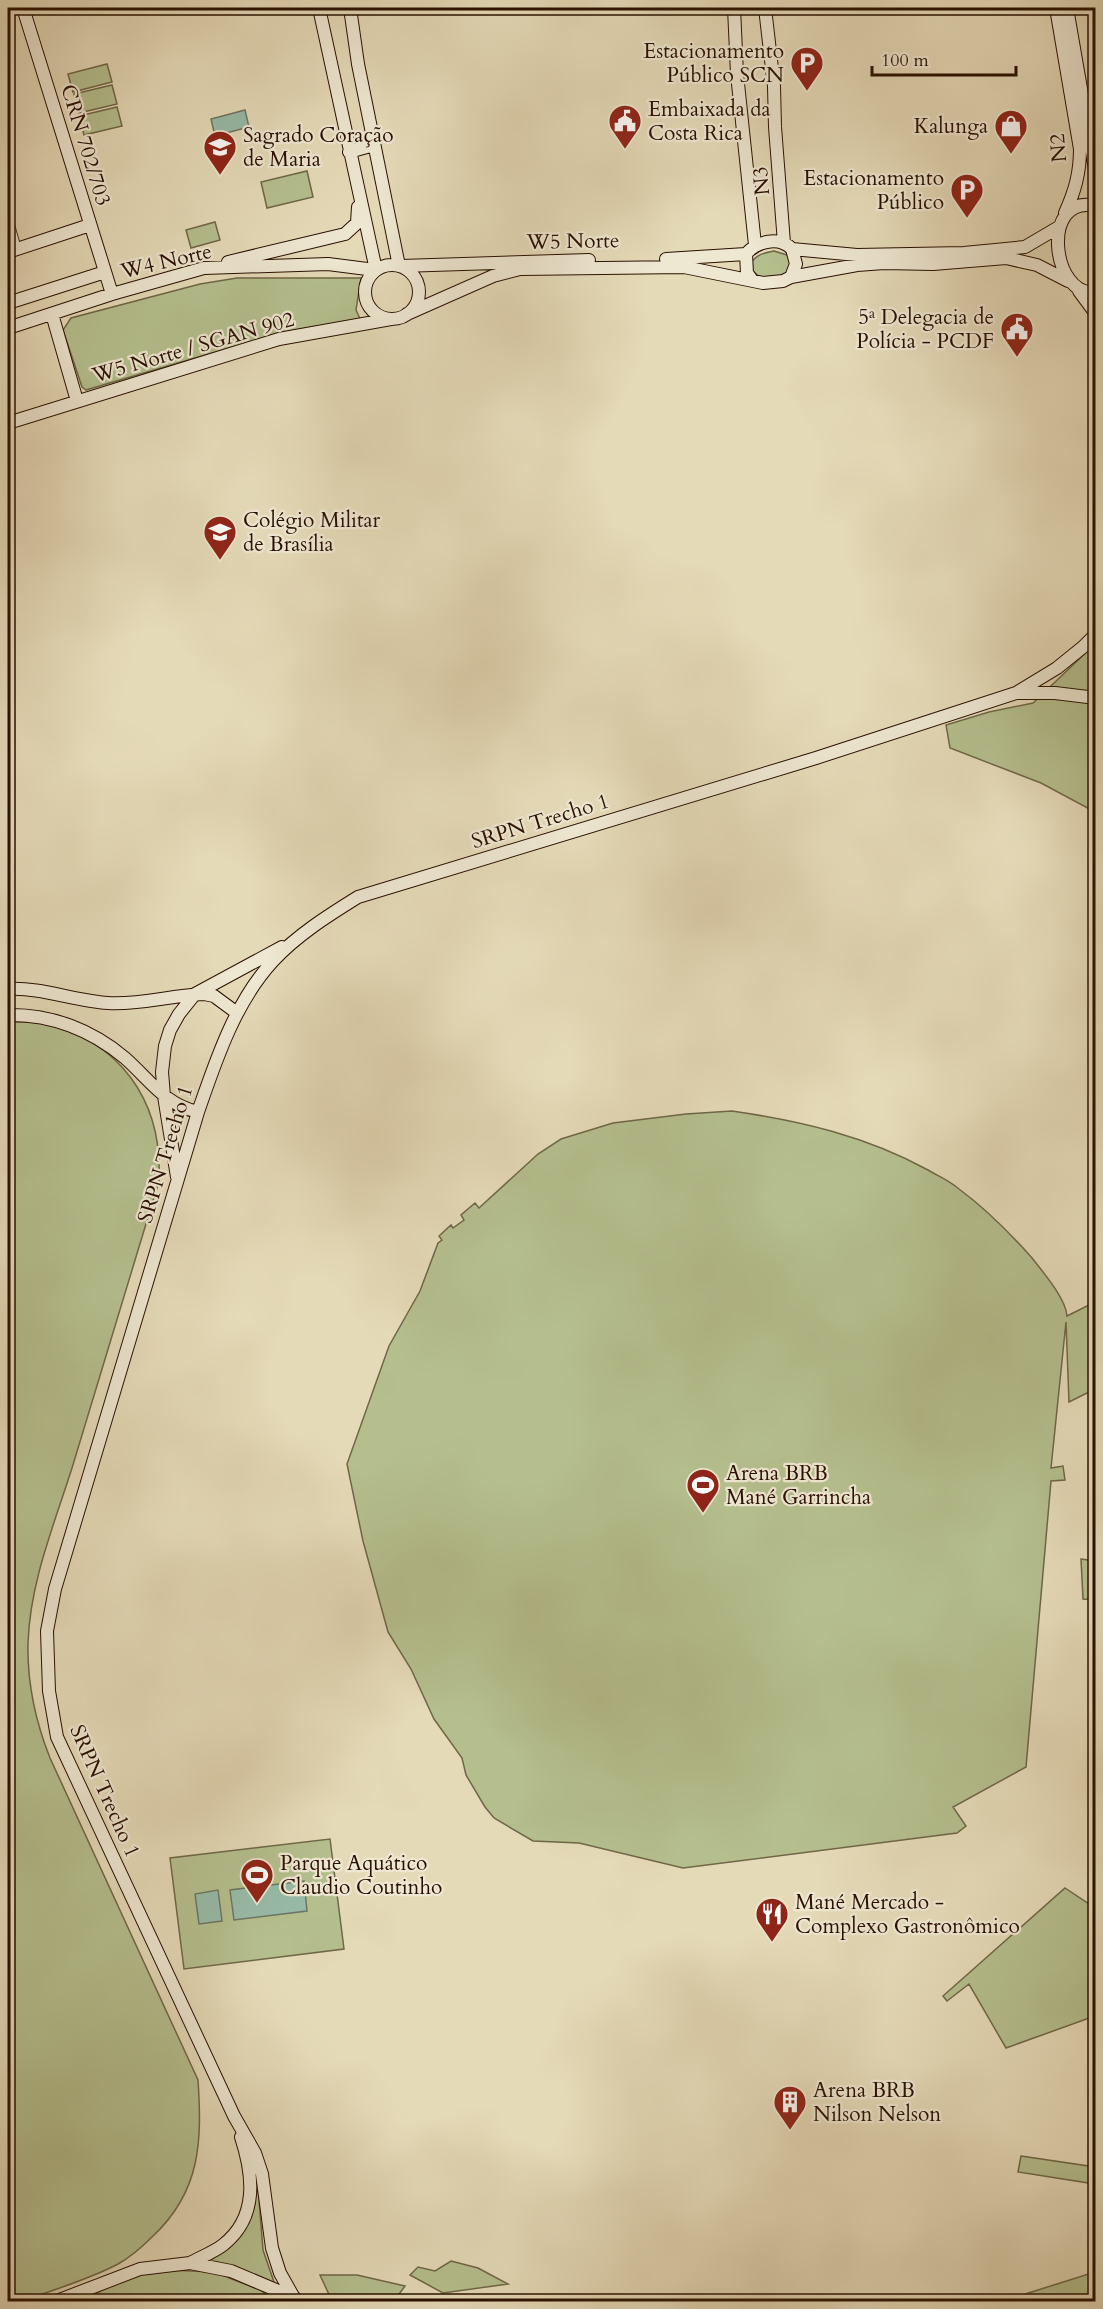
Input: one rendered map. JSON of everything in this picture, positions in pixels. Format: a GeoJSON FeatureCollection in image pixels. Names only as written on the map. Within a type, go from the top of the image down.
{"type":"FeatureCollection","features":[{"type":"Feature","properties":{"kind":"main road","name":"CRN 702/703"},"geometry":{"type":"LineString","coordinates":[[23,8],[112,294]]}},
{"type":"Feature","properties":{"kind":"main road"},"geometry":{"type":"LineString","coordinates":[[320,8],[376,270]]}},
{"type":"Feature","properties":{"kind":"main road"},"geometry":{"type":"LineString","coordinates":[[350,8],[358,64],[400,266]]}},
{"type":"Feature","properties":{"kind":"main road"},"geometry":{"type":"LineString","coordinates":[[734,8],[751,250],[746,266],[752,280]]}},
{"type":"Feature","properties":{"kind":"main road","name":"N3"},"geometry":{"type":"LineString","coordinates":[[766,8],[774,86],[775,127],[788,246]]}},
{"type":"Feature","properties":{"kind":"main road","name":"N2"},"geometry":{"type":"LineString","coordinates":[[1056,8],[1080,149],[1080,171],[1076,188],[1059,227]]}},
{"type":"Feature","properties":{"kind":"main road","name":"N2"},"geometry":{"type":"LineString","coordinates":[[1067,8],[1095,175]]}},
{"type":"Feature","properties":{"kind":"main road"},"geometry":{"type":"LineString","coordinates":[[349,152],[374,146]]}},
{"type":"Feature","properties":{"kind":"main road"},"geometry":{"type":"LineString","coordinates":[[204,268],[345,234],[357,223],[357,184]]}},
{"type":"Feature","properties":{"kind":"main road"},"geometry":{"type":"LineString","coordinates":[[1065,213],[1082,206],[1095,206]]}},
{"type":"Feature","properties":{"kind":"main road"},"geometry":{"type":"LineString","coordinates":[[12,250],[90,225]]}},
{"type":"Feature","properties":{"kind":"main road"},"geometry":{"type":"LineString","coordinates":[[751,250],[774,241],[788,246],[857,255],[964,253],[1025,247],[1059,227],[1062,266],[1068,281]]}},
{"type":"Feature","properties":{"kind":"main road"},"geometry":{"type":"LineString","coordinates":[[788,246],[796,264],[791,278]]}},
{"type":"Feature","properties":{"kind":"main road","name":"W5 Norte"},"geometry":{"type":"LineString","coordinates":[[400,266],[543,260],[679,259],[751,250]]}},
{"type":"Feature","properties":{"kind":"main road"},"geometry":{"type":"LineString","coordinates":[[407,314],[417,300],[418,291],[413,275],[400,266],[383,266],[376,270],[368,279],[364,290],[366,302],[373,311],[391,319],[407,314],[493,276],[520,269],[684,267],[774,283],[791,278],[884,263],[933,264],[1006,258],[1037,265],[1068,281],[1079,291],[1095,315]]}},
{"type":"Feature","properties":{"kind":"main road","name":"W4 Norte"},"geometry":{"type":"LineString","coordinates":[[8,328],[112,294],[204,268],[328,264],[376,270]]}},
{"type":"Feature","properties":{"kind":"main road"},"geometry":{"type":"LineString","coordinates":[[8,303],[105,272]]}},
{"type":"Feature","properties":{"kind":"main road"},"geometry":{"type":"LineString","coordinates":[[1079,291],[1088,294],[1095,292]]}},
{"type":"Feature","properties":{"kind":"main road"},"geometry":{"type":"LineString","coordinates":[[52,314],[77,401]]}},
{"type":"Feature","properties":{"kind":"main road","name":"W5 Norte / SGAN 902"},"geometry":{"type":"LineString","coordinates":[[8,423],[279,339],[391,319]]}},
{"type":"Feature","properties":{"kind":"main road","name":"SRPN Trecho 1"},"geometry":{"type":"LineString","coordinates":[[295,2299],[280,2273],[272,2248],[262,2174],[255,2152],[234,2116],[57,1737],[49,1691],[47,1631],[55,1588],[198,1112],[213,1067],[237,1013],[252,988],[273,961],[294,941],[358,897],[816,758],[1016,693],[1057,668],[1095,634]]}},
{"type":"Feature","properties":{"kind":"main road","name":"SRPN Trecho 1"},"geometry":{"type":"LineString","coordinates":[[1016,693],[1055,693],[1095,698]]}},
{"type":"Feature","properties":{"kind":"main road"},"geometry":{"type":"LineString","coordinates":[[177,1180],[162,1072],[165,1046],[179,1014],[195,994],[294,941]]}},
{"type":"Feature","properties":{"kind":"main road"},"geometry":{"type":"LineString","coordinates":[[169,998],[219,981]]}},
{"type":"Feature","properties":{"kind":"main road"},"geometry":{"type":"LineString","coordinates":[[8,989],[36,990],[104,1002],[132,1004],[195,994],[214,996],[237,1013]]}},
{"type":"Feature","properties":{"kind":"main road"},"geometry":{"type":"LineString","coordinates":[[8,1015],[30,1014],[61,1021],[99,1039],[126,1059],[164,1096],[186,1110],[198,1112]]}},
{"type":"Feature","properties":{"kind":"main road"},"geometry":{"type":"LineString","coordinates":[[144,1078],[168,1120]]}},
{"type":"Feature","properties":{"kind":"main road","name":"SRPN Trecho 1"},"geometry":{"type":"LineString","coordinates":[[190,2263],[223,2245],[235,2232],[248,2207],[252,2180],[234,2116]]}},
{"type":"Feature","properties":{"kind":"main road"},"geometry":{"type":"LineString","coordinates":[[54,2301],[140,2269],[190,2263],[231,2271],[295,2299]]}},
{"type":"Feature","properties":{"kind":"street"},"geometry":{"type":"LineString","coordinates":[[8,218],[12,250]]}},
{"type":"Feature","properties":{"kind":"shaded area"},"geometry":{"type":"Polygon","coordinates":[[[107,64],[112,82],[73,92],[68,74],[107,64]]]}},
{"type":"Feature","properties":{"kind":"shaded area"},"geometry":{"type":"Polygon","coordinates":[[[112,85],[117,104],[79,113],[74,94],[112,85]]]}},
{"type":"Feature","properties":{"kind":"shaded area"},"geometry":{"type":"Polygon","coordinates":[[[117,107],[122,126],[84,135],[79,116],[117,107]]]}},
{"type":"Feature","properties":{"kind":"shaded area"},"geometry":{"type":"Polygon","coordinates":[[[245,110],[249,127],[215,136],[211,119],[245,110]]]}},
{"type":"Feature","properties":{"kind":"shaded area"},"geometry":{"type":"Polygon","coordinates":[[[307,171],[313,197],[267,208],[261,182],[307,171]]]}},
{"type":"Feature","properties":{"kind":"shaded area"},"geometry":{"type":"Polygon","coordinates":[[[215,222],[220,240],[191,248],[186,230],[215,222]]]}},
{"type":"Feature","properties":{"kind":"shaded area"},"geometry":{"type":"Polygon","coordinates":[[[774,251],[787,255],[793,262],[785,277],[762,279],[753,271],[751,263],[758,256],[774,251]]]}},
{"type":"Feature","properties":{"kind":"shaded area"},"geometry":{"type":"Polygon","coordinates":[[[237,278],[361,278],[356,310],[362,323],[326,325],[290,331],[86,390],[82,387],[63,330],[71,318],[200,284],[237,278]]]}},
{"type":"Feature","properties":{"kind":"shaded area"},"geometry":{"type":"Polygon","coordinates":[[[1095,644],[1095,812],[1041,783],[950,748],[946,725],[989,712],[1033,703],[1095,644]]]}},
{"type":"Feature","properties":{"kind":"shaded area"},"geometry":{"type":"Polygon","coordinates":[[[8,1022],[36,1022],[68,1031],[93,1043],[114,1059],[131,1078],[144,1100],[153,1125],[158,1152],[159,1181],[38,1576],[30,1620],[28,1658],[36,1716],[50,1758],[198,2080],[199,2124],[195,2164],[181,2201],[169,2219],[145,2244],[107,2270],[24,2301],[8,2302],[8,1022]]]}},
{"type":"Feature","properties":{"kind":"shaded area","name":"Arena BRB Mané Garrincha"},"geometry":{"type":"Polygon","coordinates":[[[732,1111],[808,1125],[857,1139],[905,1158],[955,1186],[979,1205],[1032,1258],[1063,1302],[1067,1316],[1095,1302],[1095,1389],[1069,1402],[1066,1322],[1051,1468],[1063,1466],[1065,1480],[1051,1481],[1026,1767],[953,1807],[966,1826],[957,1833],[683,1868],[579,1843],[533,1841],[494,1818],[466,1775],[462,1758],[434,1719],[411,1669],[388,1632],[363,1541],[347,1464],[389,1346],[420,1291],[438,1243],[442,1240],[439,1236],[451,1225],[453,1228],[464,1220],[461,1215],[475,1203],[479,1208],[538,1154],[561,1139],[613,1123],[732,1111]]]}},
{"type":"Feature","properties":{"kind":"shaded area"},"geometry":{"type":"Polygon","coordinates":[[[1081,1559],[1095,1561],[1095,1600],[1083,1599],[1081,1559]]]}},
{"type":"Feature","properties":{"kind":"shaded area","name":"Parque Aquático Claudio Coutinho"},"geometry":{"type":"Polygon","coordinates":[[[330,1839],[344,1949],[184,1969],[170,1858],[330,1839]]]}},
{"type":"Feature","properties":{"kind":"shaded area"},"geometry":{"type":"Polygon","coordinates":[[[304,1881],[307,1911],[234,1920],[230,1890],[304,1881]]]}},
{"type":"Feature","properties":{"kind":"shaded area"},"geometry":{"type":"Polygon","coordinates":[[[1065,1888],[1095,1908],[1095,2016],[1006,2048],[969,1984],[947,2001],[943,1996],[1065,1888]]]}},
{"type":"Feature","properties":{"kind":"shaded area"},"geometry":{"type":"Polygon","coordinates":[[[218,1890],[222,1921],[199,1924],[195,1894],[218,1890]]]}},
{"type":"Feature","properties":{"kind":"shaded area"},"geometry":{"type":"Polygon","coordinates":[[[1021,2156],[1095,2167],[1095,2184],[1018,2172],[1021,2156]]]}},
{"type":"Feature","properties":{"kind":"shaded area"},"geometry":{"type":"Polygon","coordinates":[[[258,2187],[263,2250],[274,2282],[272,2285],[236,2268],[211,2260],[238,2239],[249,2220],[258,2187]]]}},
{"type":"Feature","properties":{"kind":"shaded area"},"geometry":{"type":"Polygon","coordinates":[[[451,2261],[478,2268],[508,2284],[443,2293],[410,2275],[418,2267],[435,2271],[451,2261]]]}},
{"type":"Feature","properties":{"kind":"shaded area"},"geometry":{"type":"Polygon","coordinates":[[[169,2270],[214,2272],[260,2290],[275,2301],[79,2302],[128,2277],[169,2270]]]}},
{"type":"Feature","properties":{"kind":"shaded area"},"geometry":{"type":"Polygon","coordinates":[[[1095,2272],[1095,2301],[1003,2301],[1095,2272]]]}},
{"type":"Feature","properties":{"kind":"shaded area"},"geometry":{"type":"Polygon","coordinates":[[[320,2275],[357,2275],[405,2286],[394,2301],[332,2301],[320,2275]]]}},
{"type":"Feature","properties":{"kind":"place","name":"Estacionamento Público SCN"},"geometry":{"type":"Point","coordinates":[807,92]}},
{"type":"Feature","properties":{"kind":"place","name":"Embaixada da Costa Rica"},"geometry":{"type":"Point","coordinates":[625,150]}},
{"type":"Feature","properties":{"kind":"place","name":"Kalunga"},"geometry":{"type":"Point","coordinates":[1011,155]}},
{"type":"Feature","properties":{"kind":"place","name":"Sagrado Coração de Maria"},"geometry":{"type":"Point","coordinates":[220,176]}},
{"type":"Feature","properties":{"kind":"place","name":"Estacionamento Público"},"geometry":{"type":"Point","coordinates":[967,219]}},
{"type":"Feature","properties":{"kind":"place","name":"5ª Delegacia de Polícia - PCDF"},"geometry":{"type":"Point","coordinates":[1017,358]}},
{"type":"Feature","properties":{"kind":"place","name":"Colégio Militar de Brasília"},"geometry":{"type":"Point","coordinates":[220,561]}},
{"type":"Feature","properties":{"kind":"place","name":"Arena BRB Mané Garrincha"},"geometry":{"type":"Point","coordinates":[703,1514]}},
{"type":"Feature","properties":{"kind":"place","name":"Parque Aquático Claudio Coutinho"},"geometry":{"type":"Point","coordinates":[257,1904]}},
{"type":"Feature","properties":{"kind":"place","name":"Mané Mercado - Complexo Gastronômico"},"geometry":{"type":"Point","coordinates":[772,1943]}},
{"type":"Feature","properties":{"kind":"place","name":"Arena BRB Nilson Nelson"},"geometry":{"type":"Point","coordinates":[790,2131]}}]}
